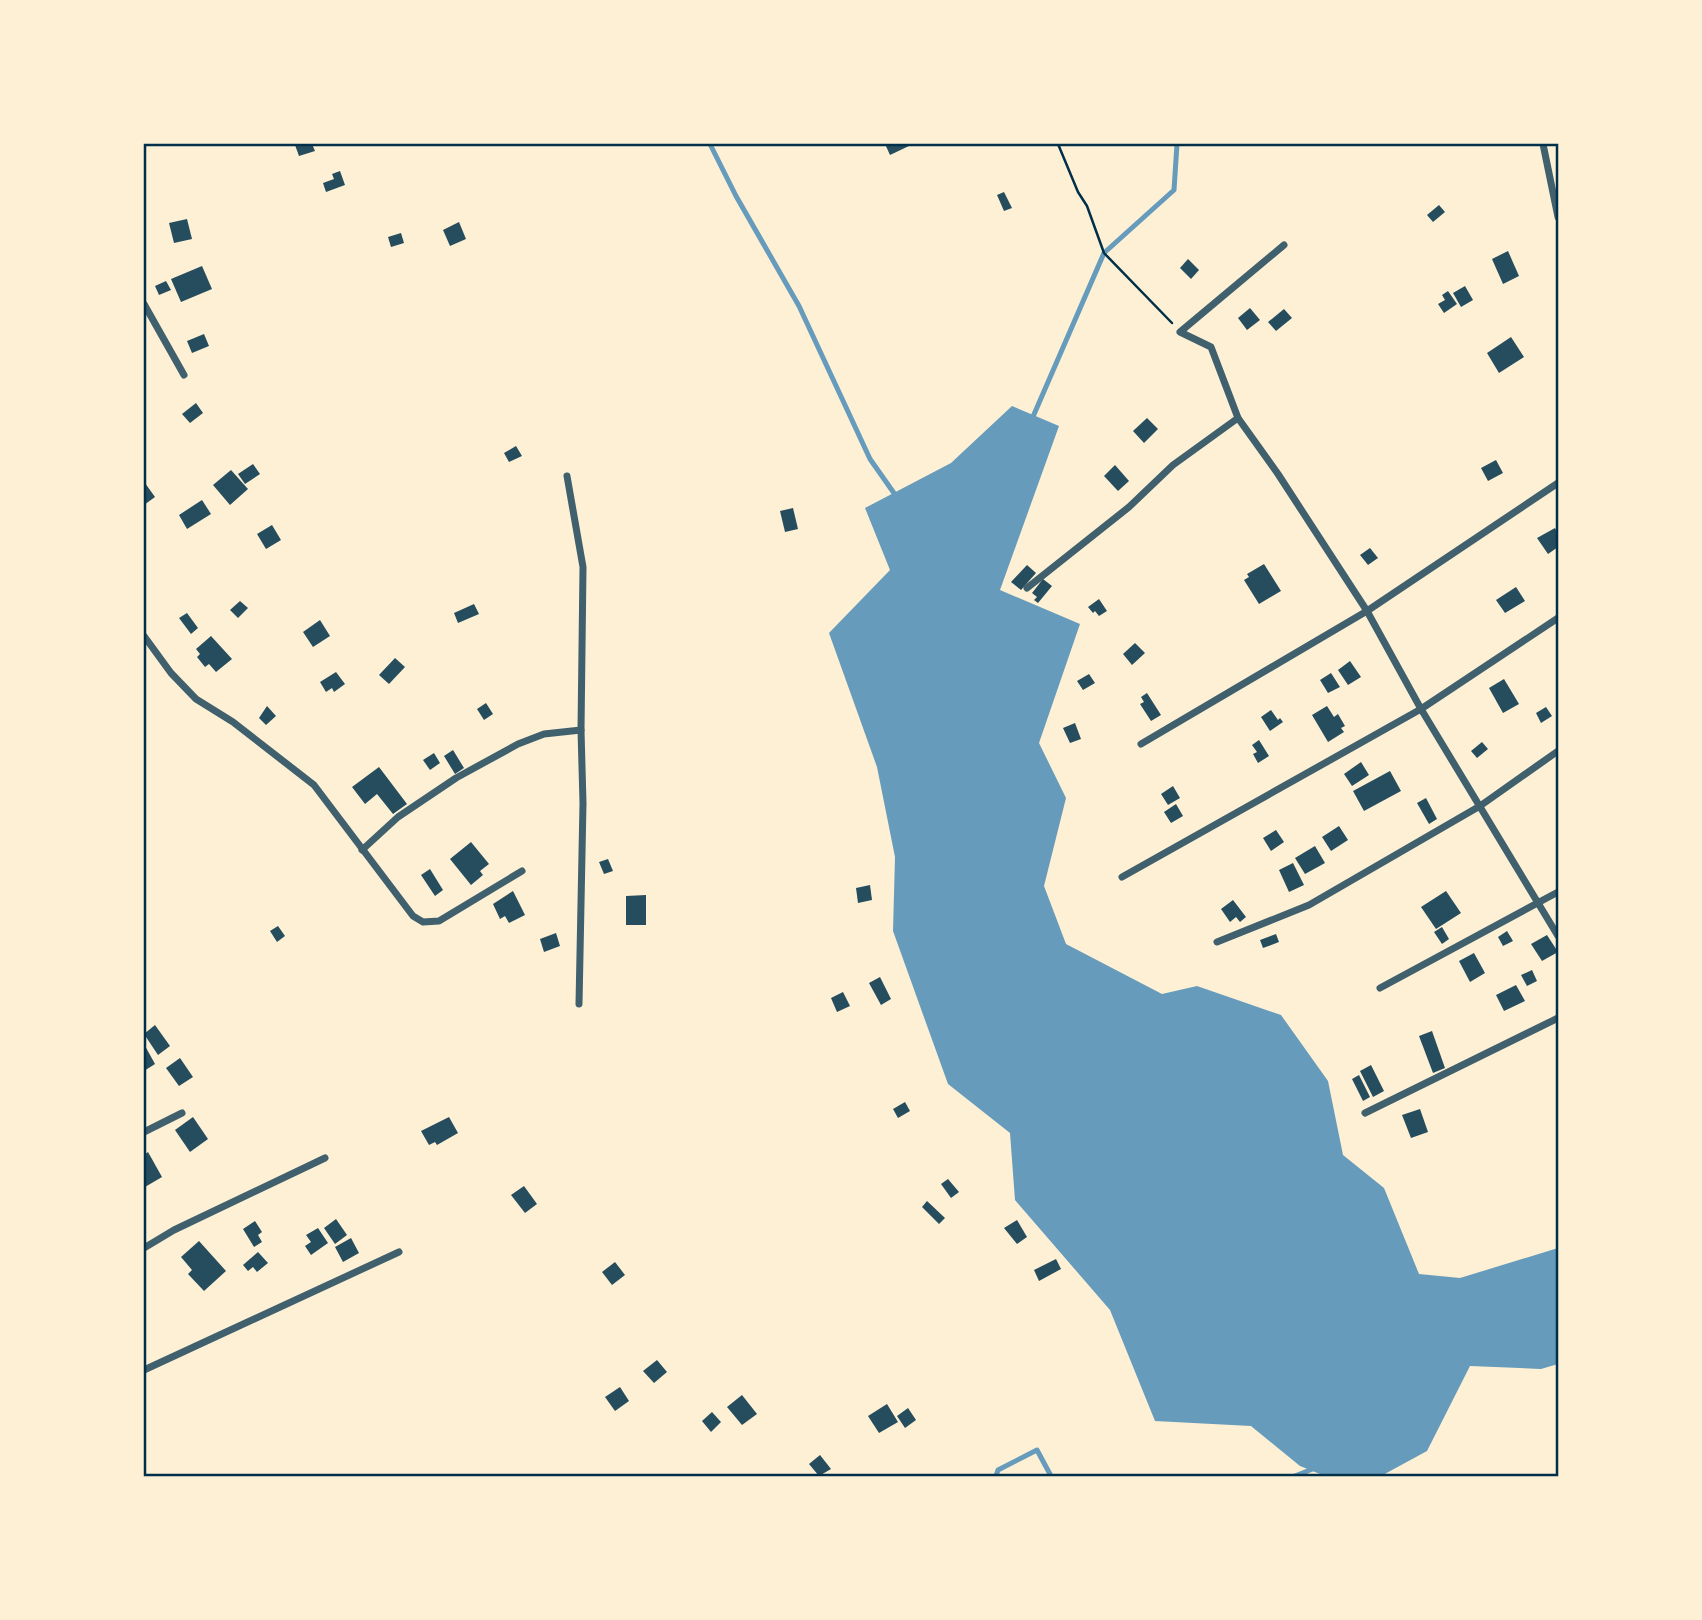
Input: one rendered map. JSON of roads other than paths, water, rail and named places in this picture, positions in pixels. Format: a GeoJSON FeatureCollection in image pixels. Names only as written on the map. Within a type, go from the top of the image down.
{"type":"FeatureCollection","features":[{"type":"Feature","properties":{"kind":"street"},"geometry":{"type":"LineString","coordinates":[[1543,144],[1559,217]]}},
{"type":"Feature","properties":{"kind":"street"},"geometry":{"type":"LineString","coordinates":[[1284,245],[1180,331],[1211,348],[1238,418],[1367,611],[1421,709],[1559,936]]}},
{"type":"Feature","properties":{"kind":"street"},"geometry":{"type":"LineString","coordinates":[[144,304],[184,376]]}},
{"type":"Feature","properties":{"kind":"street"},"geometry":{"type":"LineString","coordinates":[[1027,589],[1129,507],[1173,465],[1238,418]]}},
{"type":"Feature","properties":{"kind":"street"},"geometry":{"type":"LineString","coordinates":[[567,476],[583,567],[583,803],[579,1004]]}},
{"type":"Feature","properties":{"kind":"street"},"geometry":{"type":"LineString","coordinates":[[1141,744],[1367,611],[1559,483]]}},
{"type":"Feature","properties":{"kind":"street"},"geometry":{"type":"LineString","coordinates":[[1122,877],[1421,709],[1559,618]]}},
{"type":"Feature","properties":{"kind":"street"},"geometry":{"type":"LineString","coordinates":[[144,636],[171,673],[196,699],[233,722],[314,785],[412,916],[423,922],[439,921],[522,872]]}},
{"type":"Feature","properties":{"kind":"street"},"geometry":{"type":"LineString","coordinates":[[362,850],[397,817],[456,778],[518,744],[544,734],[581,730]]}},
{"type":"Feature","properties":{"kind":"street"},"geometry":{"type":"LineString","coordinates":[[1217,942],[1309,905],[1480,806],[1559,751]]}},
{"type":"Feature","properties":{"kind":"street"},"geometry":{"type":"LineString","coordinates":[[1380,988],[1559,892]]}},
{"type":"Feature","properties":{"kind":"street"},"geometry":{"type":"LineString","coordinates":[[1365,1113],[1559,1018]]}},
{"type":"Feature","properties":{"kind":"street"},"geometry":{"type":"LineString","coordinates":[[144,1132],[182,1113]]}},
{"type":"Feature","properties":{"kind":"street"},"geometry":{"type":"LineString","coordinates":[[144,1248],[174,1230],[325,1158]]}},
{"type":"Feature","properties":{"kind":"street"},"geometry":{"type":"LineString","coordinates":[[144,1370],[398,1252]]}},
{"type":"Feature","properties":{"kind":"water"},"geometry":{"type":"Polygon","coordinates":[[[1012,406],[1059,426],[1000,590],[1080,624],[1039,743],[1066,798],[1044,886],[1066,944],[1162,994],[1197,986],[1281,1015],[1328,1081],[1343,1155],[1384,1188],[1419,1274],[1460,1278],[1558,1248],[1558,1364],[1541,1369],[1470,1366],[1427,1451],[1381,1476],[1325,1476],[1300,1466],[1251,1426],[1155,1421],[1110,1310],[1015,1200],[1010,1133],[948,1084],[893,931],[895,857],[877,767],[829,633],[890,570],[865,508],[951,463],[1012,406]]]}},
{"type":"Feature","properties":{"kind":"waterway"},"geometry":{"type":"LineString","coordinates":[[710,144],[736,196],[799,306],[870,459],[896,496]]}},
{"type":"Feature","properties":{"kind":"waterway"},"geometry":{"type":"LineString","coordinates":[[1032,419],[1104,253],[1174,190],[1177,144]]}},
{"type":"Feature","properties":{"kind":"waterway"},"geometry":{"type":"LineString","coordinates":[[996,1476],[998,1470],[1037,1450],[1051,1476]]}},
{"type":"Feature","properties":{"kind":"waterway"},"geometry":{"type":"LineString","coordinates":[[1295,1476],[1315,1468]]}}]}
